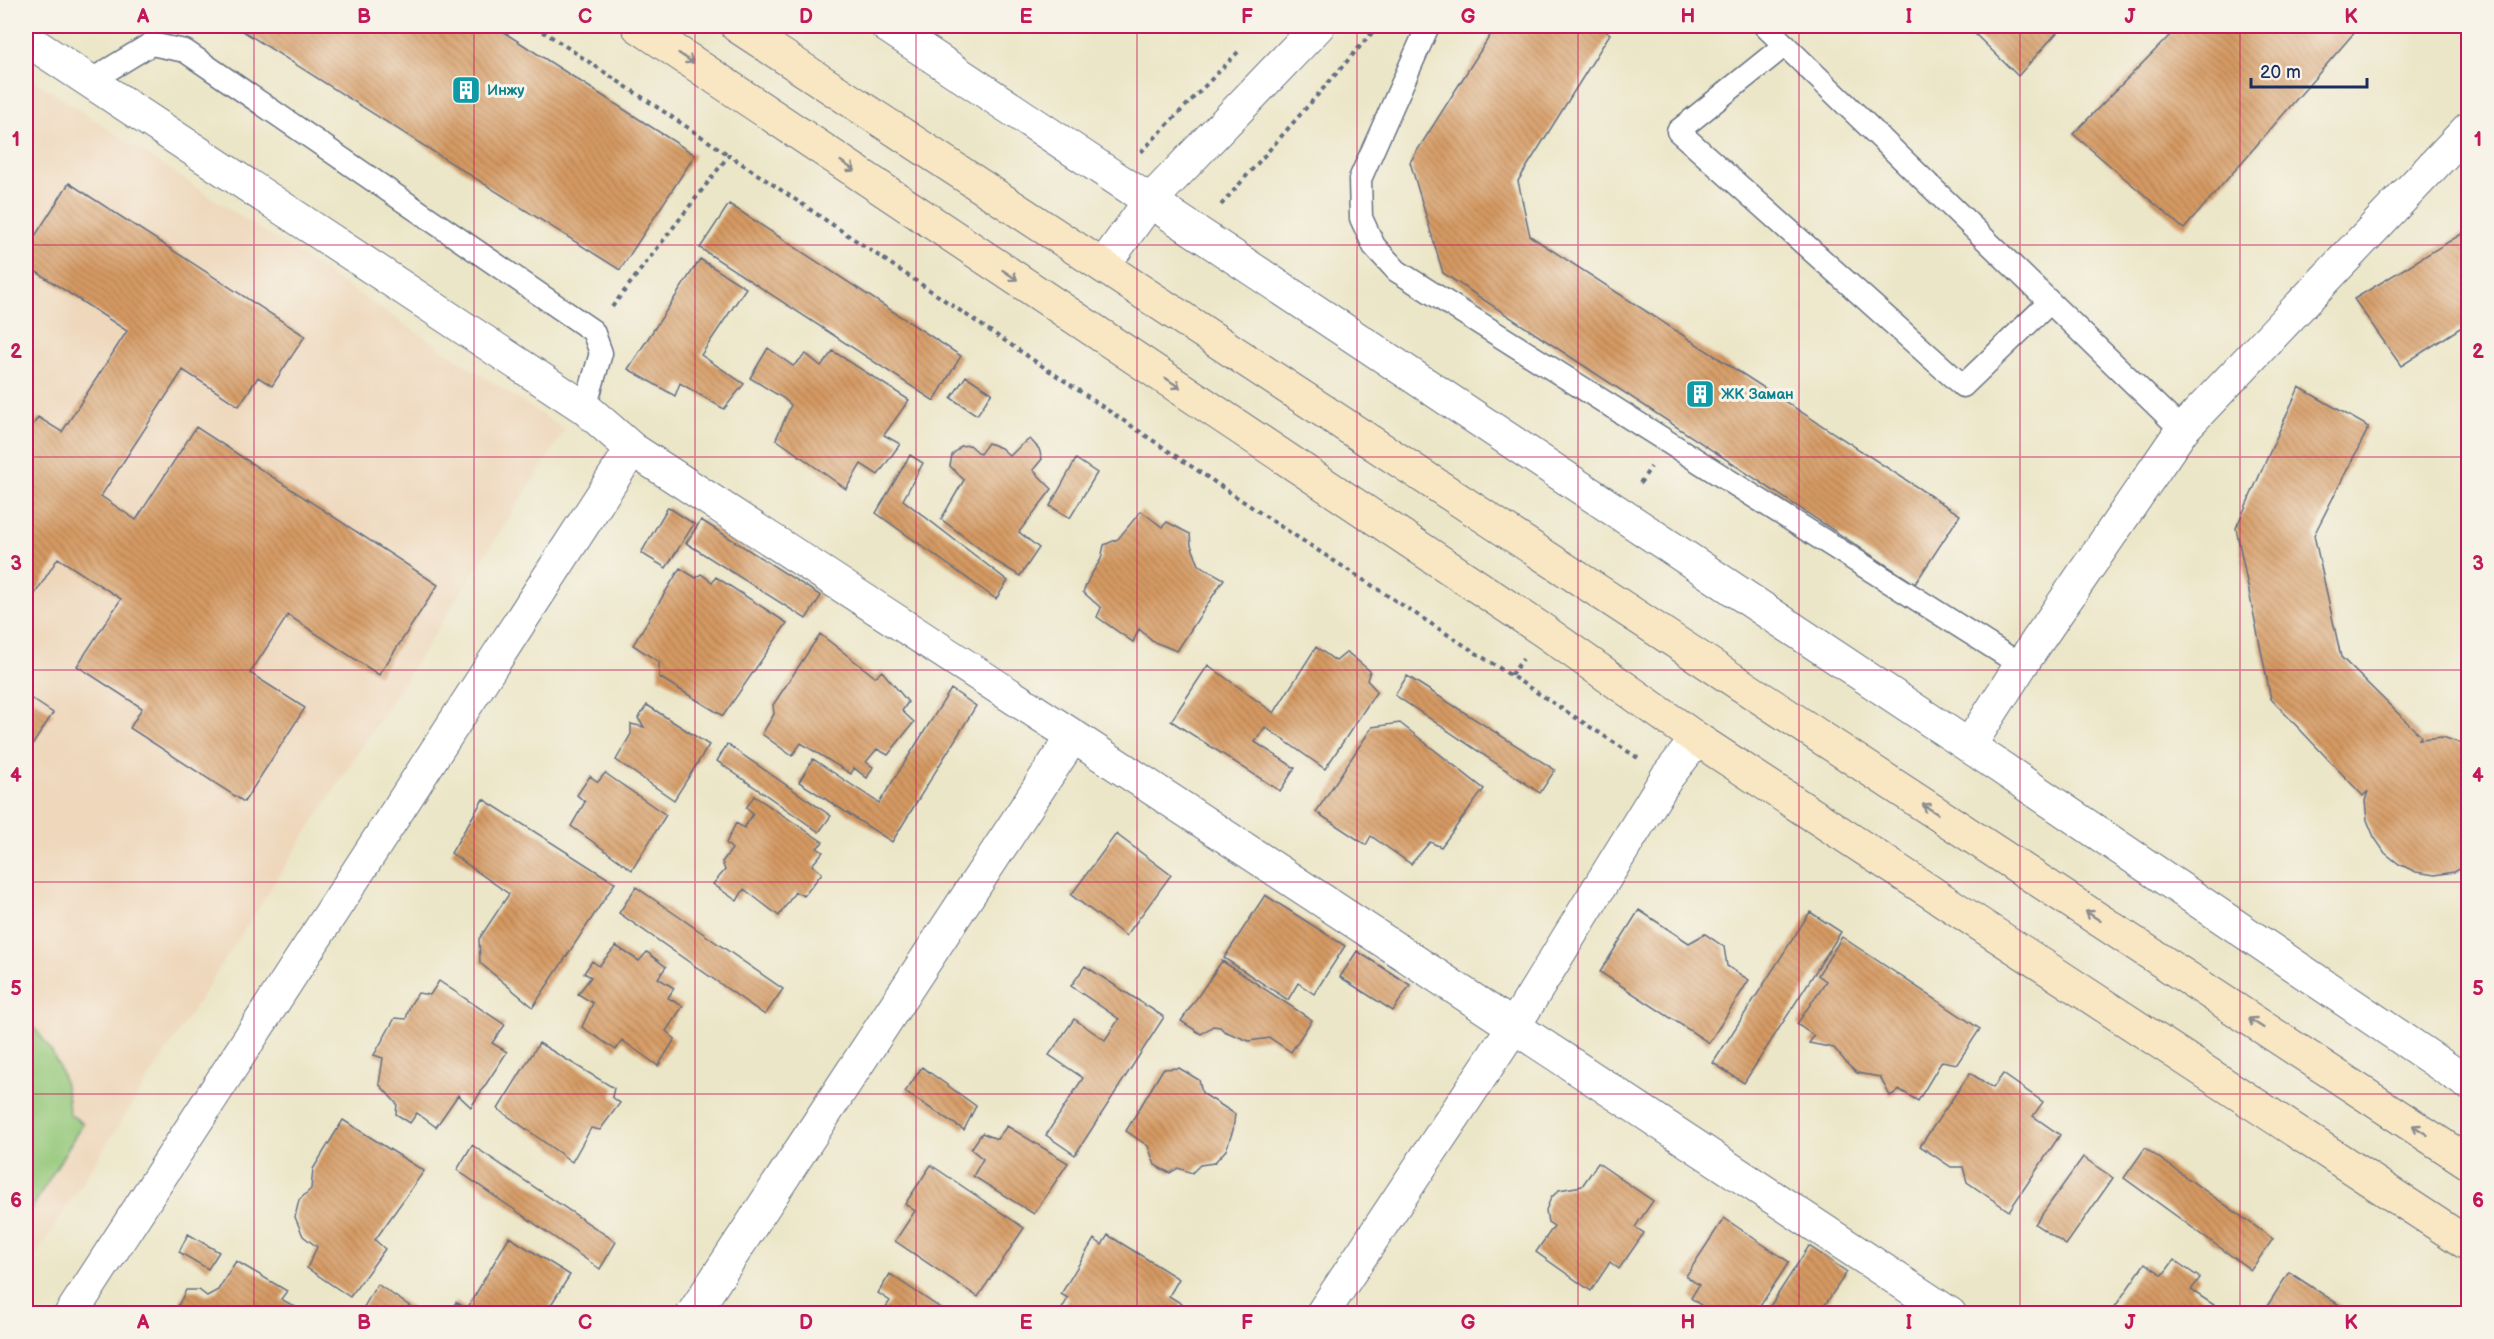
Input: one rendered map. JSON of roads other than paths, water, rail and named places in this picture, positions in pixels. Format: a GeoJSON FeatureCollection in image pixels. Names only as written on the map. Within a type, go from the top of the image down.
{"type":"FeatureCollection","features":[{"type":"Feature","properties":{"kind":"main road"},"geometry":{"type":"LineString","coordinates":[[638,26],[1544,631],[1697,739],[2469,1244]]}},
{"type":"Feature","properties":{"kind":"main road"},"geometry":{"type":"LineString","coordinates":[[737,26],[2469,1162]]}},
{"type":"Feature","properties":{"kind":"street"},"geometry":{"type":"LineString","coordinates":[[887,26],[2466,1077]]}},
{"type":"Feature","properties":{"kind":"street"},"geometry":{"type":"LineString","coordinates":[[1103,266],[1150,201],[1318,26]]}},
{"type":"Feature","properties":{"kind":"street"},"geometry":{"type":"LineString","coordinates":[[26,39],[585,408],[632,449],[1514,1026],[1945,1312]]}},
{"type":"Feature","properties":{"kind":"street"},"geometry":{"type":"LineString","coordinates":[[1969,746],[2021,665],[2182,430],[2469,129]]}},
{"type":"Feature","properties":{"kind":"street"},"geometry":{"type":"LineString","coordinates":[[71,1314],[632,449]]}},
{"type":"Feature","properties":{"kind":"street"},"geometry":{"type":"LineString","coordinates":[[693,1314],[1072,736]]}},
{"type":"Feature","properties":{"kind":"street"},"geometry":{"type":"LineString","coordinates":[[1322,1314],[1514,1026],[1667,777],[1697,739]]}},
{"type":"Feature","properties":{"kind":"lane"},"geometry":{"type":"LineString","coordinates":[[1428,26],[1360,179],[1362,219],[1374,246],[1397,271],[2021,665]]}},
{"type":"Feature","properties":{"kind":"lane"},"geometry":{"type":"LineString","coordinates":[[1765,26],[2182,430]]}},
{"type":"Feature","properties":{"kind":"lane"},"geometry":{"type":"LineString","coordinates":[[90,81],[151,44],[185,51],[593,331],[601,353],[585,408]]}},
{"type":"Feature","properties":{"kind":"lane"},"geometry":{"type":"LineString","coordinates":[[1785,45],[1678,130],[1963,386],[2050,302]]}},
{"type":"Feature","properties":{"kind":"place","name":"Инжу"},"geometry":{"type":"Point","coordinates":[466,90]}},
{"type":"Feature","properties":{"kind":"place","name":"ЖК Заман"},"geometry":{"type":"Point","coordinates":[1700,394]}}]}
